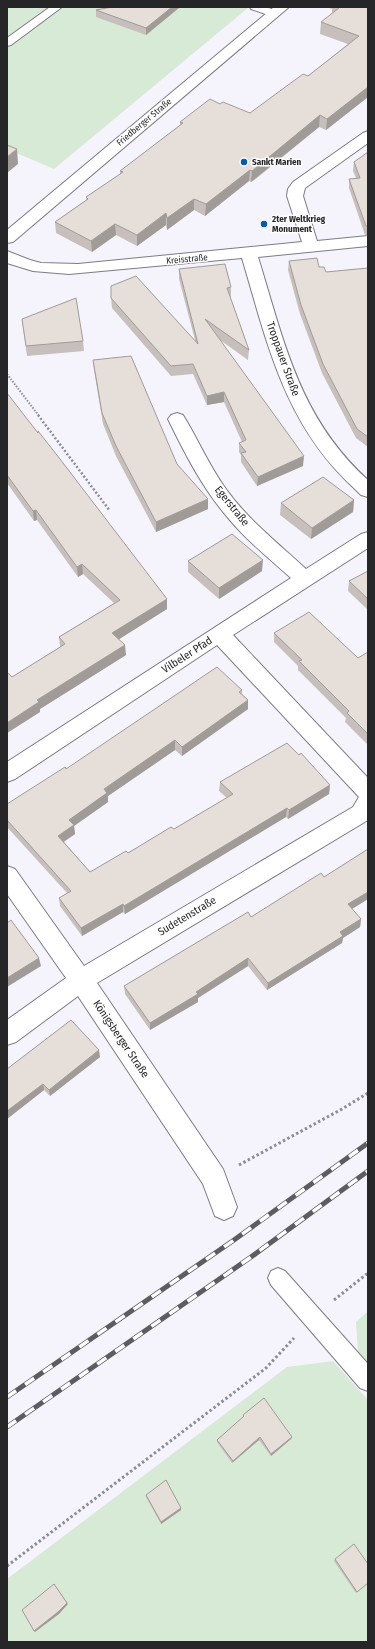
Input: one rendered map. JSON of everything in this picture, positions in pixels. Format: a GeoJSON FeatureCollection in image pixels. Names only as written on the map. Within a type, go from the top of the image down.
{"type":"FeatureCollection","features":[{"type":"Feature","properties":{"kind":"street","name":"Friedberger Straße"},"geometry":{"type":"LineString","coordinates":[[7,238],[278,10]]}},
{"type":"Feature","properties":{"kind":"street"},"geometry":{"type":"LineString","coordinates":[[312,246],[295,196],[296,189],[299,185],[363,140]]}},
{"type":"Feature","properties":{"kind":"street","name":"Kreisstraße"},"geometry":{"type":"LineString","coordinates":[[7,256],[38,268],[55,270],[368,241]]}},
{"type":"Feature","properties":{"kind":"street","name":"Troppauer Straße"},"geometry":{"type":"LineString","coordinates":[[249,253],[279,351],[292,387],[301,405],[325,446],[340,464],[368,490]]}},
{"type":"Feature","properties":{"kind":"street","name":"Egerstraße"},"geometry":{"type":"LineString","coordinates":[[177,419],[196,459],[231,509],[305,580]]}},
{"type":"Feature","properties":{"kind":"street","name":"Vilbeler Pfad"},"geometry":{"type":"LineString","coordinates":[[7,773],[219,634],[368,540]]}},
{"type":"Feature","properties":{"kind":"street"},"geometry":{"type":"LineString","coordinates":[[219,634],[368,792]]}},
{"type":"Feature","properties":{"kind":"street","name":"Sudetenstraße"},"geometry":{"type":"LineString","coordinates":[[7,1034],[81,980],[361,813],[368,802]]}},
{"type":"Feature","properties":{"kind":"street","name":"Königsberger Straße"},"geometry":{"type":"LineString","coordinates":[[7,876],[81,980],[214,1178],[224,1207]]}},
{"type":"Feature","properties":{"kind":"lane"},"geometry":{"type":"LineString","coordinates":[[7,43],[57,7]]}},
{"type":"Feature","properties":{"kind":"lane"},"geometry":{"type":"LineString","coordinates":[[255,7],[278,10]]}},
{"type":"Feature","properties":{"kind":"lane"},"geometry":{"type":"LineString","coordinates":[[278,1278],[368,1380]]}},
{"type":"Feature","properties":{"kind":"path"},"geometry":{"type":"LineString","coordinates":[[7,374],[110,511]]}},
{"type":"Feature","properties":{"kind":"path"},"geometry":{"type":"LineString","coordinates":[[214,1178],[342,1109],[368,1093]]}},
{"type":"Feature","properties":{"kind":"path"},"geometry":{"type":"LineString","coordinates":[[7,1566],[266,1368],[312,1318],[368,1273]]}},
{"type":"Feature","properties":{"kind":"green space"},"geometry":{"type":"Polygon","coordinates":[[[7,7],[249,7],[54,169],[7,149],[7,7]]]}},
{"type":"Feature","properties":{"kind":"green space"},"geometry":{"type":"Polygon","coordinates":[[[368,1311],[368,1363],[358,1352],[356,1322],[368,1311]]]}},
{"type":"Feature","properties":{"kind":"green space"},"geometry":{"type":"Polygon","coordinates":[[[333,1361],[368,1400],[368,1642],[7,1642],[7,1579],[287,1367],[333,1361]]]}},
{"type":"Feature","properties":{"kind":"building"},"geometry":{"type":"Polygon","coordinates":[[[112,7],[172,7],[146,28],[96,10],[112,7]]]}},
{"type":"Feature","properties":{"kind":"building"},"geometry":{"type":"Polygon","coordinates":[[[338,7],[368,7],[368,87],[327,119],[320,115],[252,171],[250,170],[206,204],[194,199],[167,218],[166,213],[137,235],[115,224],[91,241],[55,222],[88,199],[86,197],[123,172],[120,171],[183,123],[180,122],[210,99],[220,104],[223,102],[250,113],[303,74],[308,76],[359,36],[321,22],[339,8],[338,7]]]}},
{"type":"Feature","properties":{"kind":"building"},"geometry":{"type":"Polygon","coordinates":[[[7,145],[17,149],[7,157],[7,145]]]}},
{"type":"Feature","properties":{"kind":"building"},"geometry":{"type":"Polygon","coordinates":[[[368,152],[368,226],[366,226],[349,179],[360,178],[354,162],[368,152]]]}},
{"type":"Feature","properties":{"kind":"building"},"geometry":{"type":"Polygon","coordinates":[[[317,258],[319,267],[324,267],[326,272],[368,268],[368,437],[357,429],[323,364],[301,305],[289,261],[317,258]]]}},
{"type":"Feature","properties":{"kind":"building"},"geometry":{"type":"Polygon","coordinates":[[[225,264],[231,287],[227,288],[249,350],[205,319],[304,456],[258,477],[241,453],[246,452],[239,443],[246,440],[224,392],[207,396],[193,364],[171,366],[111,298],[111,286],[136,276],[198,344],[179,269],[225,264]]]}},
{"type":"Feature","properties":{"kind":"building"},"geometry":{"type":"Polygon","coordinates":[[[76,298],[83,341],[26,346],[22,319],[76,298]]]}},
{"type":"Feature","properties":{"kind":"building"},"geometry":{"type":"Polygon","coordinates":[[[131,356],[177,464],[208,499],[156,522],[116,446],[102,413],[93,360],[131,356]]]}},
{"type":"Feature","properties":{"kind":"building"},"geometry":{"type":"Polygon","coordinates":[[[7,393],[60,459],[167,599],[112,633],[125,645],[37,700],[39,702],[7,723],[7,674],[8,673],[12,677],[65,644],[59,637],[120,600],[82,564],[77,567],[36,510],[33,511],[7,475],[7,393]]]}},
{"type":"Feature","properties":{"kind":"building"},"geometry":{"type":"Polygon","coordinates":[[[323,477],[354,500],[312,528],[281,503],[323,477]]]}},
{"type":"Feature","properties":{"kind":"building"},"geometry":{"type":"Polygon","coordinates":[[[232,534],[263,560],[219,588],[188,561],[232,534]]]}},
{"type":"Feature","properties":{"kind":"building"},"geometry":{"type":"Polygon","coordinates":[[[368,571],[368,599],[349,581],[368,571]]]}},
{"type":"Feature","properties":{"kind":"building"},"geometry":{"type":"Polygon","coordinates":[[[309,612],[358,658],[368,652],[368,734],[347,713],[349,711],[299,661],[302,660],[274,633],[309,612]]]}},
{"type":"Feature","properties":{"kind":"building"},"geometry":{"type":"Polygon","coordinates":[[[217,667],[242,690],[239,692],[248,700],[182,747],[175,740],[104,789],[107,793],[69,820],[74,825],[58,836],[90,872],[126,851],[128,853],[171,827],[174,829],[233,794],[220,782],[287,743],[299,755],[301,753],[330,785],[289,810],[287,808],[124,906],[123,904],[81,928],[59,898],[71,891],[7,820],[7,804],[65,767],[66,769],[217,667]]]}},
{"type":"Feature","properties":{"kind":"building"},"geometry":{"type":"Polygon","coordinates":[[[368,849],[368,892],[348,904],[361,919],[340,932],[343,936],[268,983],[248,958],[196,992],[198,994],[150,1023],[124,986],[248,912],[251,917],[321,873],[324,877],[368,849]]]}},
{"type":"Feature","properties":{"kind":"building"},"geometry":{"type":"Polygon","coordinates":[[[11,920],[39,958],[7,978],[7,923],[11,920]]]}},
{"type":"Feature","properties":{"kind":"building"},"geometry":{"type":"Polygon","coordinates":[[[71,1020],[99,1050],[49,1090],[43,1084],[7,1111],[7,1069],[71,1020]]]}},
{"type":"Feature","properties":{"kind":"building"},"geometry":{"type":"Polygon","coordinates":[[[264,1398],[292,1437],[271,1454],[260,1437],[233,1461],[217,1440],[244,1416],[243,1415],[264,1398]]]}},
{"type":"Feature","properties":{"kind":"building"},"geometry":{"type":"Polygon","coordinates":[[[166,1480],[181,1508],[161,1522],[146,1495],[166,1480]]]}},
{"type":"Feature","properties":{"kind":"building"},"geometry":{"type":"Polygon","coordinates":[[[354,1544],[368,1564],[368,1583],[357,1592],[335,1559],[354,1544]]]}},
{"type":"Feature","properties":{"kind":"building"},"geometry":{"type":"Polygon","coordinates":[[[54,1584],[67,1603],[34,1631],[22,1610],[54,1584]]]}},
{"type":"Feature","properties":{"kind":"railway"},"geometry":{"type":"LineString","coordinates":[[7,1397],[234,1240],[368,1143]]}},
{"type":"Feature","properties":{"kind":"railway"},"geometry":{"type":"LineString","coordinates":[[7,1427],[251,1257],[368,1171]]}},
{"type":"Feature","properties":{"kind":"place","name":"Sankt Marien"},"geometry":{"type":"Point","coordinates":[244,162]}},
{"type":"Feature","properties":{"kind":"place","name":"2ter Weltkrieg Monument"},"geometry":{"type":"Point","coordinates":[264,224]}}]}
